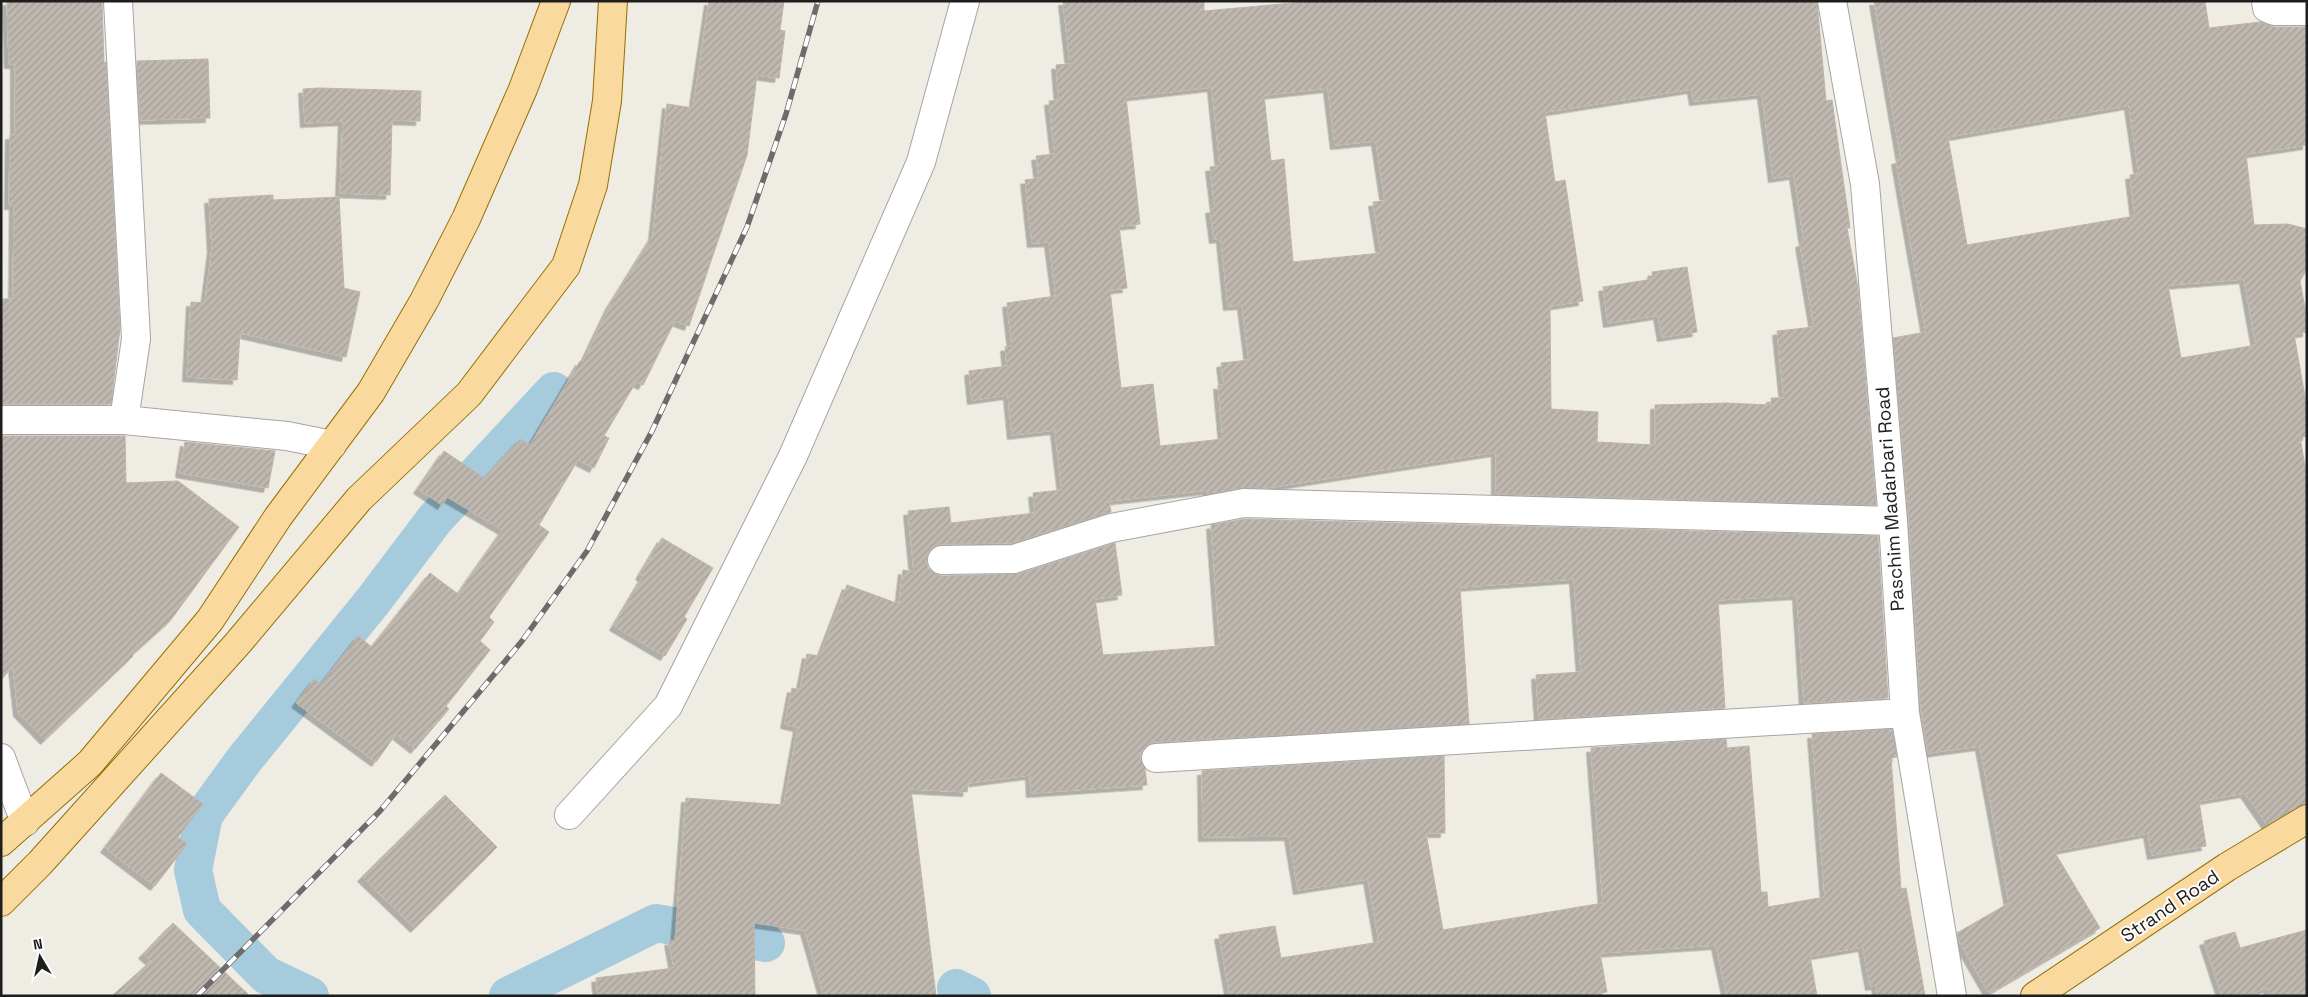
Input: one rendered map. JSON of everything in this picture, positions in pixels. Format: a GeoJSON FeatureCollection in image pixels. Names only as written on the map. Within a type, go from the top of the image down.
{"type":"FeatureCollection","features":[{"type":"Feature","properties":{"kind":"main road"},"geometry":{"type":"LineString","coordinates":[[1,842],[90,763],[210,620],[278,518],[371,392],[424,301],[466,219],[524,89],[556,1]]}},
{"type":"Feature","properties":{"kind":"main road"},"geometry":{"type":"LineString","coordinates":[[1,902],[40,863],[238,643],[359,499],[469,394],[566,266],[593,185],[607,101],[613,1]]}},
{"type":"Feature","properties":{"kind":"main road"},"geometry":{"type":"LineString","coordinates":[[210,620],[238,643]]}},
{"type":"Feature","properties":{"kind":"main road","name":"Strand Road"},"geometry":{"type":"LineString","coordinates":[[2035,996],[2227,867],[2307,819]]}},
{"type":"Feature","properties":{"kind":"street"},"geometry":{"type":"LineString","coordinates":[[118,1],[136,339],[124,420]]}},
{"type":"Feature","properties":{"kind":"street"},"geometry":{"type":"LineString","coordinates":[[569,815],[668,706],[793,456],[921,162],[965,1]]}},
{"type":"Feature","properties":{"kind":"street","name":"Paschim Madarbari Road"},"geometry":{"type":"LineString","coordinates":[[1832,1],[1865,184],[1893,522],[1905,713],[1952,996]]}},
{"type":"Feature","properties":{"kind":"street"},"geometry":{"type":"LineString","coordinates":[[2266,1],[2267,8],[2274,11],[2307,12]]}},
{"type":"Feature","properties":{"kind":"street"},"geometry":{"type":"LineString","coordinates":[[1,420],[124,420],[287,436],[332,445]]}},
{"type":"Feature","properties":{"kind":"street"},"geometry":{"type":"LineString","coordinates":[[942,560],[1014,559],[1111,528],[1244,503],[1893,522]]}},
{"type":"Feature","properties":{"kind":"street"},"geometry":{"type":"LineString","coordinates":[[1156,758],[1905,713]]}},
{"type":"Feature","properties":{"kind":"street"},"geometry":{"type":"LineString","coordinates":[[1,758],[25,822]]}},
{"type":"Feature","properties":{"kind":"building"},"geometry":{"type":"Polygon","coordinates":[[[7,1],[102,1],[120,329],[111,404],[1,404],[1,299],[13,299],[14,205],[9,205],[10,135],[15,135],[15,64],[9,64],[7,1]]]}},
{"type":"Feature","properties":{"kind":"building"},"geometry":{"type":"Polygon","coordinates":[[[709,1],[784,1],[780,30],[785,31],[779,78],[757,75],[747,155],[689,326],[675,321],[643,385],[636,382],[604,436],[609,438],[594,468],[578,460],[539,525],[549,532],[489,617],[494,622],[480,641],[490,650],[446,706],[449,709],[415,749],[396,734],[376,762],[296,703],[314,679],[321,684],[358,636],[372,647],[430,573],[458,594],[503,530],[447,497],[442,505],[418,489],[444,451],[484,478],[520,439],[530,445],[580,361],[583,362],[610,305],[653,236],[667,104],[693,108],[709,1]]]}},
{"type":"Feature","properties":{"kind":"building"},"geometry":{"type":"Polygon","coordinates":[[[1063,1],[1204,1],[1204,11],[1315,1],[1817,1],[1826,101],[1832,100],[1850,228],[1847,228],[1858,288],[1876,505],[1496,494],[1496,452],[1266,488],[1241,488],[1208,494],[1208,490],[1109,501],[1111,512],[1011,543],[942,544],[934,546],[926,560],[928,568],[942,576],[1018,574],[1115,543],[1122,595],[1095,599],[1103,655],[1220,646],[1211,525],[1245,519],[1878,536],[1888,698],[1804,703],[1797,595],[1718,600],[1725,708],[1539,719],[1536,675],[1581,672],[1574,579],[1460,587],[1469,724],[1155,742],[1147,745],[1142,751],[1140,758],[1145,769],[1147,785],[1031,793],[1030,775],[968,783],[967,792],[911,789],[936,996],[824,996],[805,930],[754,923],[755,996],[598,996],[596,978],[674,968],[669,941],[675,941],[686,798],[784,805],[798,727],[785,724],[792,688],[800,690],[807,654],[820,656],[847,585],[899,604],[903,570],[914,572],[908,511],[949,507],[951,523],[1035,513],[1033,493],[1062,490],[1055,430],[1012,435],[1008,395],[972,400],[969,371],[1007,366],[1005,347],[1012,346],[1007,303],[1056,296],[1049,242],[1032,243],[1025,180],[1039,178],[1036,156],[1055,154],[1049,101],[1059,100],[1056,65],[1070,64],[1063,1]],[[1212,87],[1126,97],[1140,224],[1119,226],[1127,288],[1110,290],[1121,388],[1153,384],[1160,446],[1223,439],[1218,385],[1224,385],[1221,363],[1249,360],[1242,305],[1228,306],[1221,238],[1214,239],[1210,209],[1215,208],[1210,167],[1220,166],[1212,87]],[[1328,88],[1264,95],[1271,161],[1284,159],[1293,262],[1381,253],[1373,202],[1385,201],[1376,141],[1335,145],[1328,88]],[[1692,89],[1545,112],[1555,182],[1565,180],[1583,301],[1550,306],[1551,409],[1598,412],[1597,442],[1655,445],[1655,405],[1726,403],[1771,405],[1771,398],[1784,398],[1777,331],[1814,327],[1800,243],[1804,242],[1794,175],[1773,178],[1762,94],[1694,101],[1692,89]]]}},
{"type":"Feature","properties":{"kind":"building"},"geometry":{"type":"Polygon","coordinates":[[[1874,1],[2205,1],[2209,28],[2260,22],[2274,27],[2307,27],[2307,145],[2246,154],[2254,225],[2288,224],[2307,229],[2307,269],[2300,281],[2307,319],[2307,332],[2294,334],[2307,408],[2307,436],[2300,438],[2307,476],[2307,803],[2267,825],[2245,793],[2199,801],[2206,846],[2152,855],[2148,833],[2054,851],[2100,928],[1989,993],[1959,941],[1957,933],[2009,903],[1980,746],[1928,753],[1921,711],[1909,520],[1893,338],[1926,332],[1896,160],[1901,159],[1874,1]],[[2129,105],[1948,137],[1967,245],[2135,216],[2130,175],[2139,174],[2129,105]],[[2244,279],[2168,285],[2181,358],[2256,345],[2244,279]]]}},
{"type":"Feature","properties":{"kind":"building"},"geometry":{"type":"Polygon","coordinates":[[[208,59],[210,118],[140,120],[137,61],[208,59]]]}},
{"type":"Feature","properties":{"kind":"building"},"geometry":{"type":"Polygon","coordinates":[[[303,89],[421,91],[420,121],[392,120],[390,195],[340,193],[343,121],[305,123],[303,89]]]}},
{"type":"Feature","properties":{"kind":"building"},"geometry":{"type":"Polygon","coordinates":[[[273,195],[273,200],[339,197],[344,288],[360,292],[346,357],[240,333],[237,380],[187,377],[191,302],[205,303],[212,248],[209,199],[273,195]]]}},
{"type":"Feature","properties":{"kind":"building"},"geometry":{"type":"Polygon","coordinates":[[[1687,267],[1697,332],[1662,337],[1658,315],[1608,323],[1603,287],[1653,279],[1652,272],[1687,267]]]}},
{"type":"Feature","properties":{"kind":"building"},"geometry":{"type":"Polygon","coordinates":[[[1,436],[125,436],[126,483],[178,481],[239,527],[170,621],[132,655],[45,740],[18,712],[13,666],[1,680],[1,436]]]}},
{"type":"Feature","properties":{"kind":"building"},"geometry":{"type":"Polygon","coordinates":[[[185,442],[275,451],[268,488],[180,473],[185,442]]]}},
{"type":"Feature","properties":{"kind":"building"},"geometry":{"type":"Polygon","coordinates":[[[662,538],[713,568],[684,617],[687,619],[665,656],[614,626],[643,577],[640,575],[662,538]]]}},
{"type":"Feature","properties":{"kind":"building"},"geometry":{"type":"Polygon","coordinates":[[[1892,729],[1897,757],[1891,758],[1901,889],[1906,888],[1925,996],[1878,996],[1876,985],[1870,986],[1863,947],[1810,956],[1817,996],[1727,996],[1716,945],[1600,953],[1607,992],[1583,996],[1230,996],[1219,935],[1275,926],[1281,958],[1379,942],[1368,879],[1298,890],[1289,836],[1203,837],[1202,771],[1444,756],[1445,833],[1426,833],[1443,930],[1603,903],[1591,748],[1726,739],[1727,748],[1749,746],[1761,892],[1767,892],[1768,907],[1825,897],[1812,734],[1892,729]]]}},
{"type":"Feature","properties":{"kind":"building"},"geometry":{"type":"Polygon","coordinates":[[[161,773],[203,804],[178,837],[187,844],[155,886],[105,848],[161,773]]]}},
{"type":"Feature","properties":{"kind":"building"},"geometry":{"type":"Polygon","coordinates":[[[445,795],[497,847],[415,928],[362,877],[445,795]]]}},
{"type":"Feature","properties":{"kind":"building"},"geometry":{"type":"Polygon","coordinates":[[[173,923],[250,996],[112,996],[151,961],[143,954],[173,923]]]}},
{"type":"Feature","properties":{"kind":"building"},"geometry":{"type":"Polygon","coordinates":[[[2307,930],[2307,996],[2270,996],[2268,988],[2243,996],[2222,996],[2204,941],[2235,932],[2240,948],[2307,930]]]}},
{"type":"Feature","properties":{"kind":"waterway"},"geometry":{"type":"LineString","coordinates":[[310,996],[266,975],[202,910],[193,870],[204,815],[244,760],[373,601],[435,519],[554,391]]}},
{"type":"Feature","properties":{"kind":"waterway"},"geometry":{"type":"LineString","coordinates":[[508,996],[656,923],[766,943]]}},
{"type":"Feature","properties":{"kind":"waterway"},"geometry":{"type":"LineString","coordinates":[[956,988],[972,996]]}},
{"type":"Feature","properties":{"kind":"railway"},"geometry":{"type":"LineString","coordinates":[[197,996],[380,811],[522,641],[587,551],[652,431],[747,227],[786,114],[818,1]]}}]}
